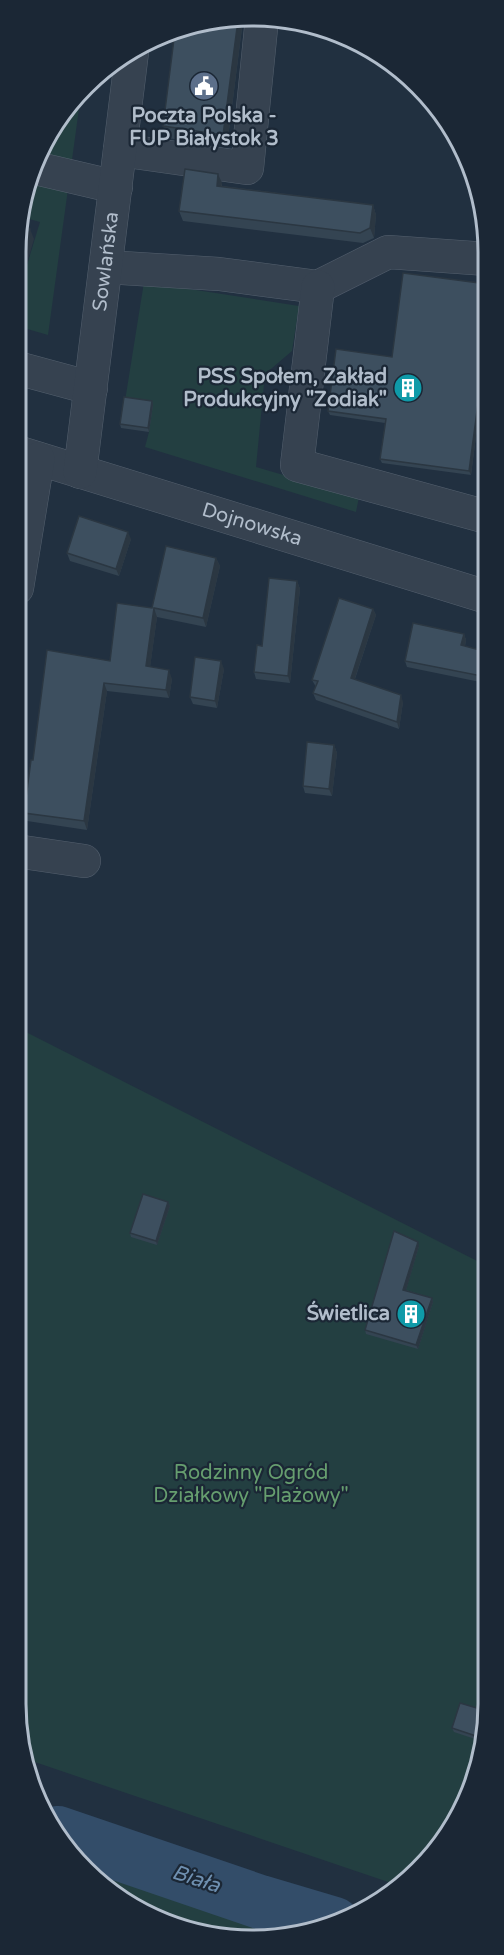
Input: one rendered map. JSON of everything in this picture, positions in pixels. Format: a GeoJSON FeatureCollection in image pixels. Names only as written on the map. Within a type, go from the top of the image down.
{"type":"FeatureCollection","features":[{"type":"Feature","properties":{"kind":"street"},"geometry":{"type":"LineString","coordinates":[[120,150],[247,168],[261,26]]}},
{"type":"Feature","properties":{"kind":"street","name":"Sowlańska"},"geometry":{"type":"LineString","coordinates":[[80,472],[131,61]]}},
{"type":"Feature","properties":{"kind":"street"},"geometry":{"type":"LineString","coordinates":[[41,169],[116,187]]}},
{"type":"Feature","properties":{"kind":"street"},"geometry":{"type":"LineString","coordinates":[[106,267],[219,274],[318,287],[388,252],[478,258]]}},
{"type":"Feature","properties":{"kind":"street"},"geometry":{"type":"LineString","coordinates":[[318,287],[297,465],[478,515]]}},
{"type":"Feature","properties":{"kind":"street"},"geometry":{"type":"LineString","coordinates":[[26,370],[91,388]]}},
{"type":"Feature","properties":{"kind":"street"},"geometry":{"type":"LineString","coordinates":[[26,477],[28,455]]}},
{"type":"Feature","properties":{"kind":"street","name":"Dojnowska"},"geometry":{"type":"LineString","coordinates":[[28,455],[478,594]]}},
{"type":"Feature","properties":{"kind":"street"},"geometry":{"type":"LineString","coordinates":[[26,852],[84,861]]}},
{"type":"Feature","properties":{"kind":"green space"},"geometry":{"type":"Polygon","coordinates":[[[79,106],[48,335],[26,329],[26,268],[40,222],[28,218],[33,193],[49,152],[79,106]]]}},
{"type":"Feature","properties":{"kind":"green space"},"geometry":{"type":"Polygon","coordinates":[[[144,282],[299,306],[292,351],[265,374],[256,467],[359,497],[356,512],[145,447],[149,432],[125,401],[144,282]]]}},
{"type":"Feature","properties":{"kind":"green space","name":"Rodzinny Ogród Działkowy \"Plażowy\""},"geometry":{"type":"Polygon","coordinates":[[[26,1032],[478,1261],[477,1733],[471,1762],[448,1816],[432,1841],[390,1883],[33,1761],[26,1718],[26,1032]]]}},
{"type":"Feature","properties":{"kind":"green space"},"geometry":{"type":"Polygon","coordinates":[[[71,1840],[310,1922],[282,1928],[252,1930],[222,1928],[193,1922],[152,1906],[114,1883],[71,1840]]]}},
{"type":"Feature","properties":{"kind":"building","name":"Poczta Polska - FUP Białystok 3"},"geometry":{"type":"Polygon","coordinates":[[[237,26],[223,135],[163,126],[174,40],[193,33],[237,26]]]}},
{"type":"Feature","properties":{"kind":"building"},"geometry":{"type":"Polygon","coordinates":[[[185,169],[218,174],[217,186],[373,205],[370,228],[360,233],[179,211],[185,169]]]}},
{"type":"Feature","properties":{"kind":"building"},"geometry":{"type":"Polygon","coordinates":[[[27,228],[30,229],[26,243],[27,228]]]}},
{"type":"Feature","properties":{"kind":"building","name":"PSS Społem, Zakład Produkcyjny \"Zodiak\""},"geometry":{"type":"Polygon","coordinates":[[[403,273],[478,283],[478,404],[469,471],[380,459],[386,419],[328,411],[336,349],[392,357],[403,273]]]}},
{"type":"Feature","properties":{"kind":"building"},"geometry":{"type":"Polygon","coordinates":[[[124,397],[152,401],[148,428],[120,424],[124,397]]]}},
{"type":"Feature","properties":{"kind":"building"},"geometry":{"type":"Polygon","coordinates":[[[79,516],[128,532],[116,569],[67,553],[79,516]]]}},
{"type":"Feature","properties":{"kind":"building"},"geometry":{"type":"Polygon","coordinates":[[[166,546],[216,558],[203,618],[154,608],[146,666],[169,670],[166,690],[104,683],[84,821],[26,813],[26,798],[47,650],[110,661],[117,603],[152,608],[166,546]]]}},
{"type":"Feature","properties":{"kind":"building"},"geometry":{"type":"Polygon","coordinates":[[[269,578],[297,581],[288,676],[254,672],[257,645],[262,646],[269,578]]]}},
{"type":"Feature","properties":{"kind":"building"},"geometry":{"type":"Polygon","coordinates":[[[339,598],[373,609],[351,678],[401,695],[397,722],[313,693],[318,681],[312,680],[339,598]]]}},
{"type":"Feature","properties":{"kind":"building"},"geometry":{"type":"Polygon","coordinates":[[[413,623],[464,634],[461,645],[478,650],[478,675],[405,661],[413,623]]]}},
{"type":"Feature","properties":{"kind":"building"},"geometry":{"type":"Polygon","coordinates":[[[195,657],[221,661],[215,701],[190,697],[195,657]]]}},
{"type":"Feature","properties":{"kind":"building"},"geometry":{"type":"Polygon","coordinates":[[[307,742],[334,745],[329,789],[303,786],[307,742]]]}},
{"type":"Feature","properties":{"kind":"building"},"geometry":{"type":"Polygon","coordinates":[[[143,1194],[168,1202],[156,1241],[130,1233],[143,1194]]]}},
{"type":"Feature","properties":{"kind":"building"},"geometry":{"type":"Polygon","coordinates":[[[394,1231],[418,1242],[403,1290],[432,1298],[416,1345],[365,1330],[394,1231]]]}},
{"type":"Feature","properties":{"kind":"building"},"geometry":{"type":"Polygon","coordinates":[[[460,1703],[478,1708],[476,1736],[452,1728],[460,1703]]]}},
{"type":"Feature","properties":{"kind":"waterway","name":"Biała"},"geometry":{"type":"LineString","coordinates":[[69,1837],[260,1902],[318,1919]]}},
{"type":"Feature","properties":{"kind":"place","name":"Poczta Polska - FUP Białystok 3"},"geometry":{"type":"Point","coordinates":[204,86]}},
{"type":"Feature","properties":{"kind":"place","name":"PSS Społem, Zakład Produkcyjny \"Zodiak\""},"geometry":{"type":"Point","coordinates":[408,388]}},
{"type":"Feature","properties":{"kind":"place","name":"Świetlica"},"geometry":{"type":"Point","coordinates":[411,1314]}}]}
